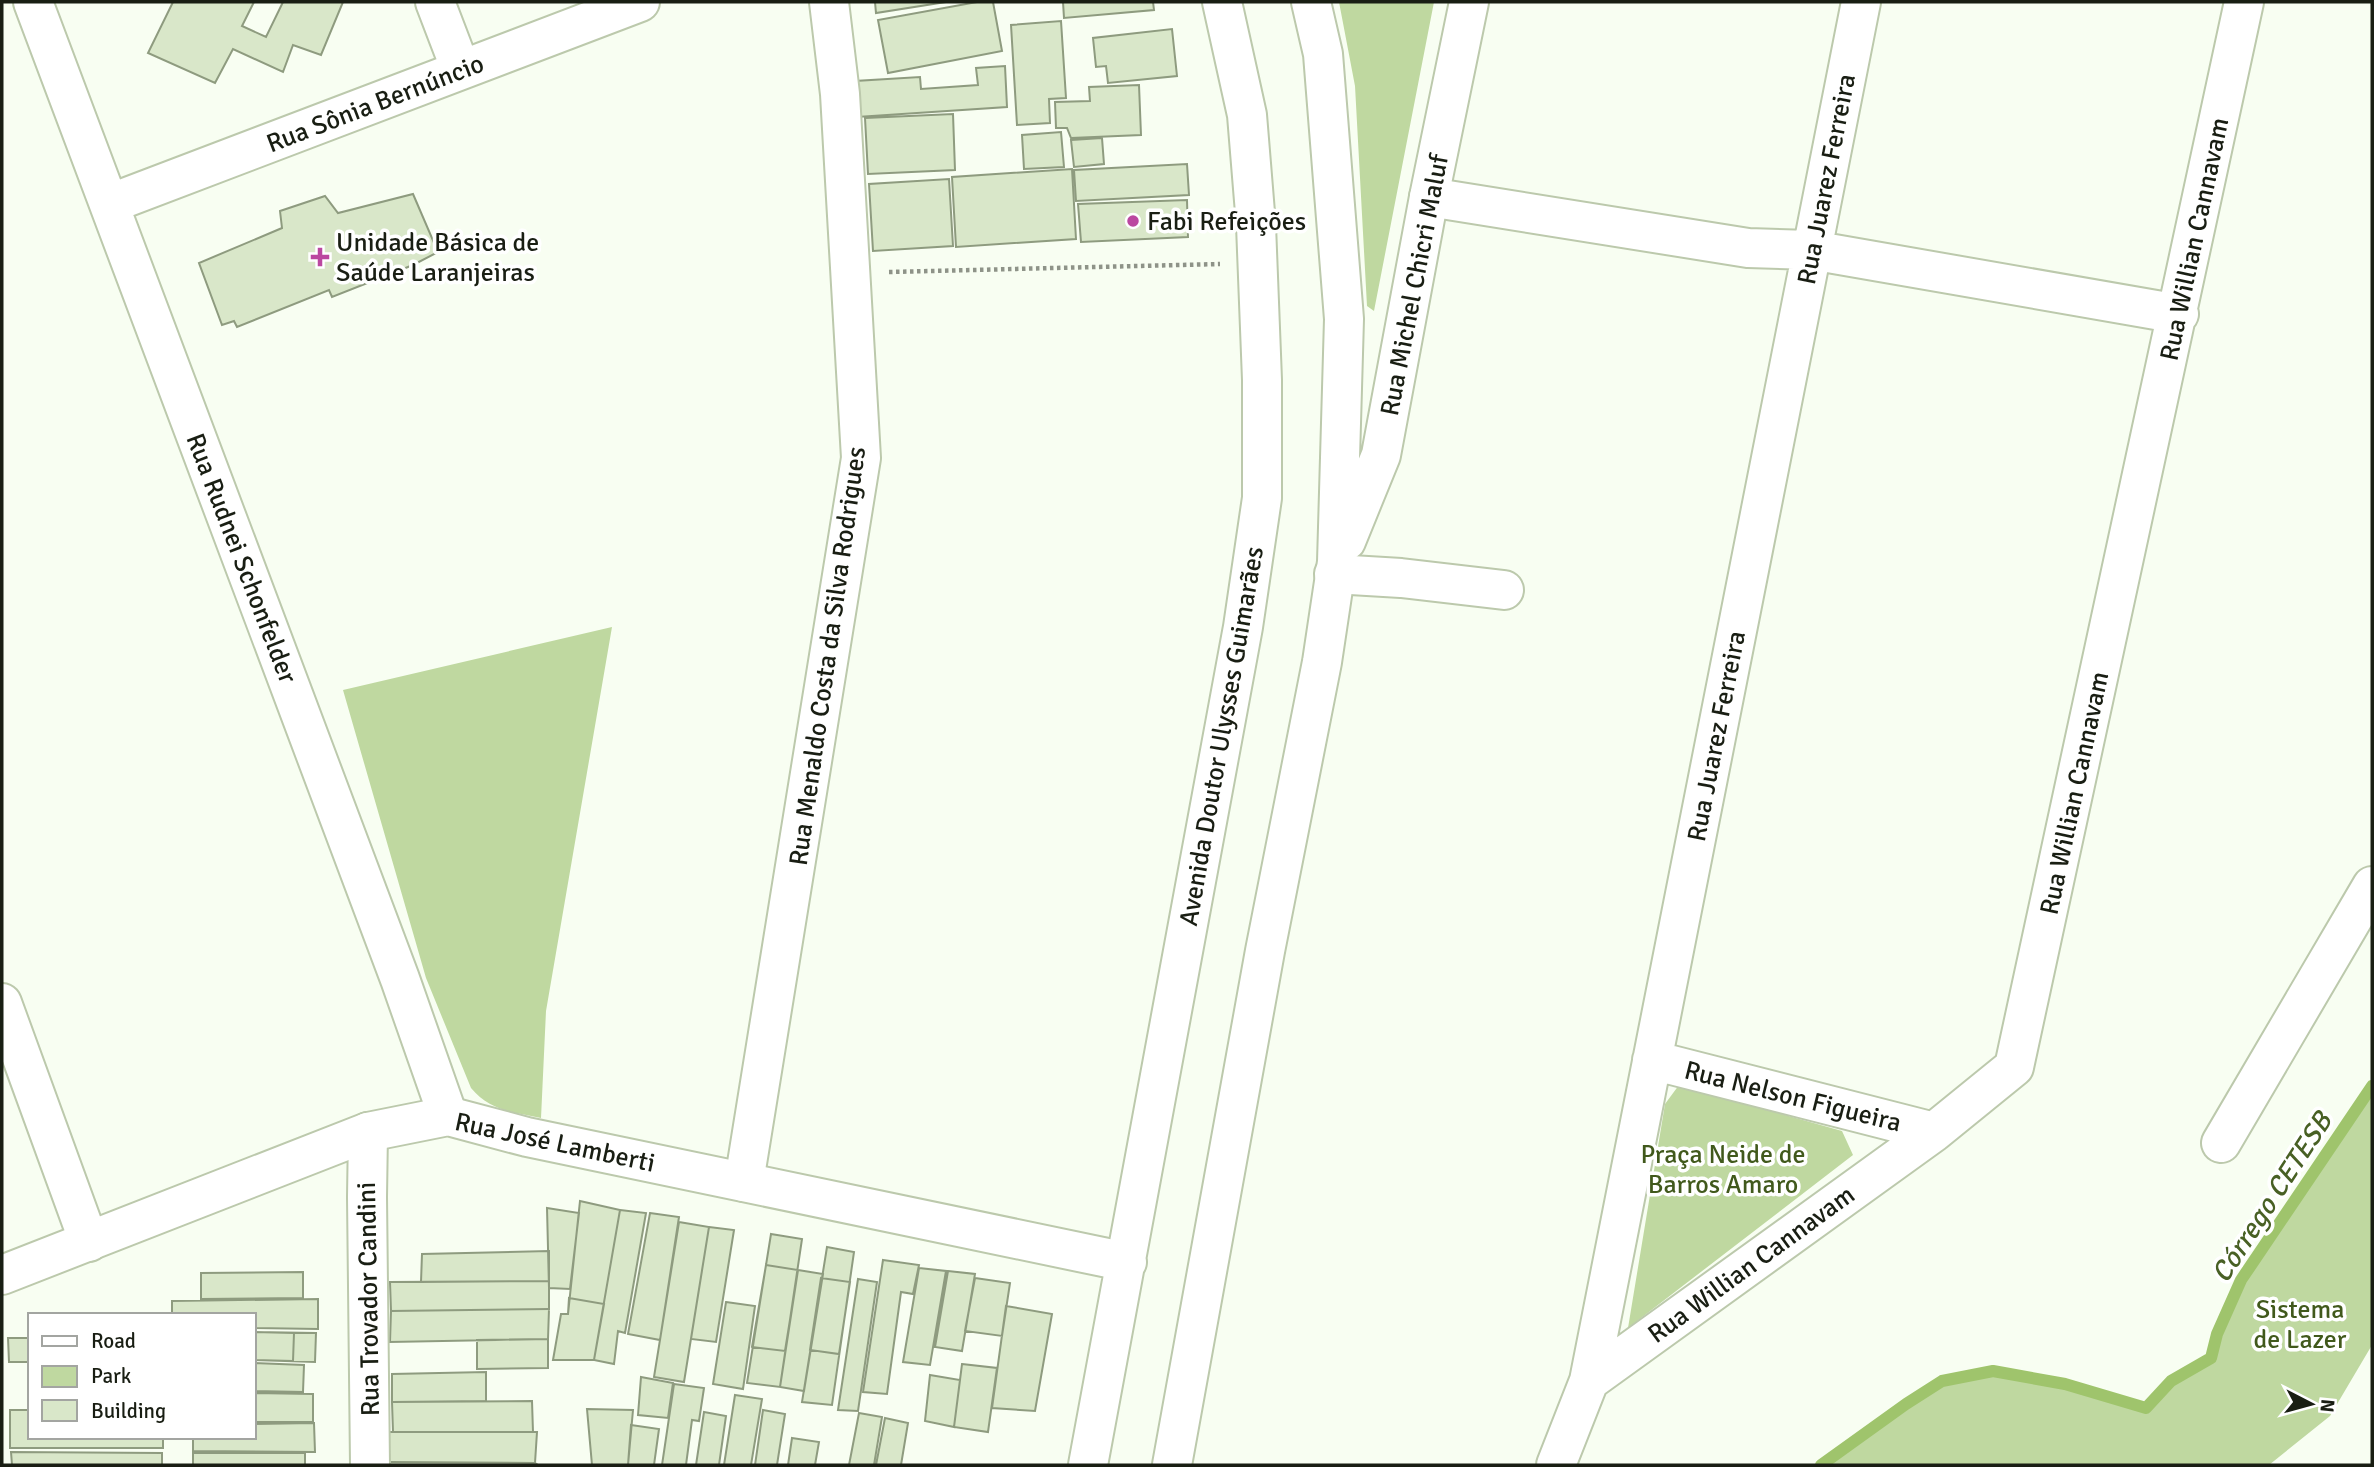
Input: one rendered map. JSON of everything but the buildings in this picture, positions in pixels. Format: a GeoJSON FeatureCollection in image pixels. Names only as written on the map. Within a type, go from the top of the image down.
{"type":"FeatureCollection","features":[{"type":"Feature","properties":{"kind":"street","name":"Rua Rudnei Schonfelder"},"geometry":{"type":"LineString","coordinates":[[33,2],[395,967],[447,1116]]}},
{"type":"Feature","properties":{"kind":"street"},"geometry":{"type":"LineString","coordinates":[[435,2],[461,70]]}},
{"type":"Feature","properties":{"kind":"street","name":"Rua Sônia Bernúncio"},"geometry":{"type":"LineString","coordinates":[[109,204],[640,2]]}},
{"type":"Feature","properties":{"kind":"street","name":"Rua Menaldo Costa da Silva Rodrigues"},"geometry":{"type":"LineString","coordinates":[[744,1182],[861,458],[841,94],[829,2]]}},
{"type":"Feature","properties":{"kind":"street","name":"Avenida Doutor Ulysses Guimarães"},"geometry":{"type":"LineString","coordinates":[[1087,1465],[1127,1262],[1242,627],[1262,498],[1262,380],[1247,115],[1222,2]]}},
{"type":"Feature","properties":{"kind":"street"},"geometry":{"type":"LineString","coordinates":[[1172,1465],[1265,951],[1322,662],[1335,568],[1344,319],[1323,54],[1311,2]]}},
{"type":"Feature","properties":{"kind":"street","name":"Rua Michel Chicri Maluf"},"geometry":{"type":"LineString","coordinates":[[1335,568],[1381,456],[1429,197],[1469,2]]}},
{"type":"Feature","properties":{"kind":"street","name":"Rua Juarez Ferreira"},"geometry":{"type":"LineString","coordinates":[[1556,1465],[1589,1381],[1861,2]]}},
{"type":"Feature","properties":{"kind":"street","name":"Rua Willian Cannavam"},"geometry":{"type":"LineString","coordinates":[[1589,1381],[1934,1132],[2014,1067],[2245,2]]}},
{"type":"Feature","properties":{"kind":"street"},"geometry":{"type":"LineString","coordinates":[[1429,197],[1748,248],[1811,250],[2179,314]]}},
{"type":"Feature","properties":{"kind":"street"},"geometry":{"type":"LineString","coordinates":[[1335,568],[1504,590]]}},
{"type":"Feature","properties":{"kind":"street"},"geometry":{"type":"LineString","coordinates":[[2221,1143],[2372,886]]}},
{"type":"Feature","properties":{"kind":"street"},"geometry":{"type":"LineString","coordinates":[[2,1003],[89,1242]]}},
{"type":"Feature","properties":{"kind":"street","name":"Rua Nelson Figueira"},"geometry":{"type":"LineString","coordinates":[[1652,1060],[1934,1132]]}},
{"type":"Feature","properties":{"kind":"street","name":"Rua José Lamberti"},"geometry":{"type":"LineString","coordinates":[[2,1275],[368,1132],[447,1116],[527,1137],[1127,1262]]}},
{"type":"Feature","properties":{"kind":"street","name":"Rua Trovador Candini"},"geometry":{"type":"LineString","coordinates":[[368,1132],[370,1465]]}},
{"type":"Feature","properties":{"kind":"path"},"geometry":{"type":"LineString","coordinates":[[850,273],[1257,263]]}},
{"type":"Feature","properties":{"kind":"green space"},"geometry":{"type":"Polygon","coordinates":[[[1339,2],[1434,2],[1374,311],[1367,306],[1355,86],[1339,2]]]}},
{"type":"Feature","properties":{"kind":"green space"},"geometry":{"type":"Polygon","coordinates":[[[612,627],[546,1011],[541,1118],[494,1106],[471,1088],[426,978],[343,690],[612,627]]]}},
{"type":"Feature","properties":{"kind":"green space","name":"Praça Neide de Barros Amaro"},"geometry":{"type":"Polygon","coordinates":[[[1679,1085],[1842,1131],[1853,1155],[1628,1328],[1665,1104],[1679,1085]]]}},
{"type":"Feature","properties":{"kind":"green space","name":"Sistema de Lazer"},"geometry":{"type":"Polygon","coordinates":[[[2372,1087],[2372,1345],[2330,1416],[2269,1465],[1821,1465],[1942,1381],[1993,1371],[2065,1384],[2147,1408],[2171,1381],[2211,1358],[2217,1334],[2241,1280],[2372,1087]]]}},
{"type":"Feature","properties":{"kind":"waterway","name":"Córrego CETESB"},"geometry":{"type":"LineString","coordinates":[[1821,1465],[1942,1381],[1993,1371],[2065,1384],[2146,1408],[2171,1381],[2211,1358],[2217,1334],[2241,1280],[2372,1086]]}},
{"type":"Feature","properties":{"kind":"place","name":"Fabi Refeições"},"geometry":{"type":"Point","coordinates":[1133,221]}},
{"type":"Feature","properties":{"kind":"place","name":"Unidade Básica de Saúde Laranjeiras"},"geometry":{"type":"Point","coordinates":[320,257]}}]}
